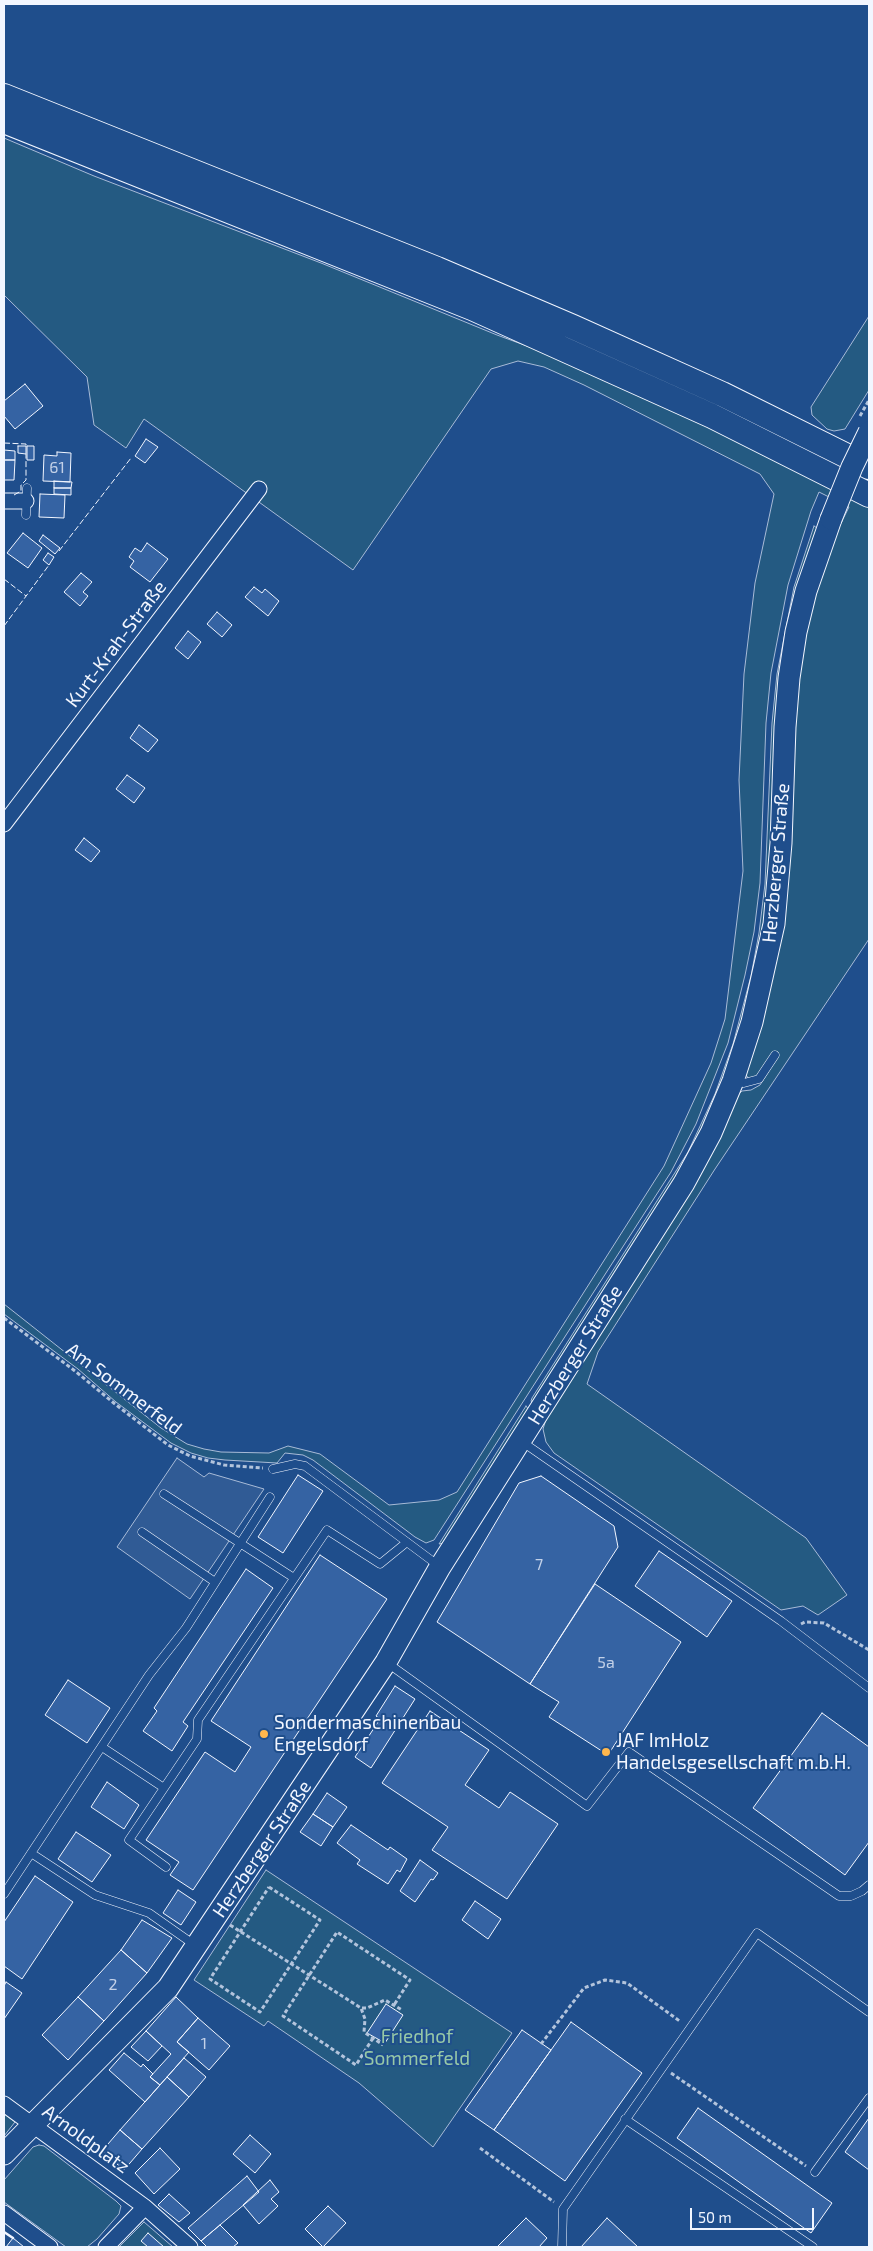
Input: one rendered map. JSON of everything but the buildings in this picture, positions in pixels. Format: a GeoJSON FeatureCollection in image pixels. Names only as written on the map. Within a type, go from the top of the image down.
{"type":"FeatureCollection","features":[{"type":"Feature","properties":{"kind":"main road"},"geometry":{"type":"LineString","coordinates":[[4,96],[437,268],[722,394],[869,467]]}},
{"type":"Feature","properties":{"kind":"main road"},"geometry":{"type":"LineString","coordinates":[[4,122],[378,270],[516,327],[712,416],[869,495]]}},
{"type":"Feature","properties":{"kind":"main road","name":"Herzberger Straße"},"geometry":{"type":"LineString","coordinates":[[4,2154],[168,1988],[386,1662],[440,1567],[684,1183],[711,1133],[733,1081],[752,1022],[774,924],[781,843],[785,727],[796,632],[806,592],[830,519],[865,424]]}},
{"type":"Feature","properties":{"kind":"street","name":"Kurt-Krah-Straße"},"geometry":{"type":"LineString","coordinates":[[4,824],[259,489]]}},
{"type":"Feature","properties":{"kind":"street"},"geometry":{"type":"LineString","coordinates":[[4,501],[26,502]]}},
{"type":"Feature","properties":{"kind":"street","name":"Arnoldplatz"},"geometry":{"type":"LineString","coordinates":[[4,2104],[145,2207],[190,2247]]}},
{"type":"Feature","properties":{"kind":"street"},"geometry":{"type":"LineString","coordinates":[[106,2247],[145,2207]]}},
{"type":"Feature","properties":{"kind":"street"},"geometry":{"type":"LineString","coordinates":[[4,2213],[50,2247]]}},
{"type":"Feature","properties":{"kind":"lane"},"geometry":{"type":"LineString","coordinates":[[733,1081],[744,1083],[759,1079],[775,1055]]}},
{"type":"Feature","properties":{"kind":"lane"},"geometry":{"type":"LineString","coordinates":[[521,1441],[792,1629],[869,1688]]}},
{"type":"Feature","properties":{"kind":"lane"},"geometry":{"type":"LineString","coordinates":[[273,1469],[295,1464],[304,1466],[440,1567]]}},
{"type":"Feature","properties":{"kind":"lane"},"geometry":{"type":"LineString","coordinates":[[164,1494],[294,1578]]}},
{"type":"Feature","properties":{"kind":"lane"},"geometry":{"type":"LineString","coordinates":[[4,1894],[150,1675],[186,1628],[270,1496]]}},
{"type":"Feature","properties":{"kind":"lane"},"geometry":{"type":"LineString","coordinates":[[166,1867],[129,1840],[197,1739],[198,1720],[327,1530],[380,1564],[407,1542]]}},
{"type":"Feature","properties":{"kind":"lane"},"geometry":{"type":"LineString","coordinates":[[142,1532],[215,1582]]}},
{"type":"Feature","properties":{"kind":"lane"},"geometry":{"type":"LineString","coordinates":[[386,1662],[588,1806],[629,1752],[838,1896],[850,1896],[862,1891],[869,1885]]}},
{"type":"Feature","properties":{"kind":"lane"},"geometry":{"type":"LineString","coordinates":[[102,1747],[164,1788]]}},
{"type":"Feature","properties":{"kind":"lane"},"geometry":{"type":"LineString","coordinates":[[31,1853],[95,1895],[148,1913],[197,1946]]}},
{"type":"Feature","properties":{"kind":"lane"},"geometry":{"type":"LineString","coordinates":[[562,2247],[563,2209],[757,1933],[869,2012]]}},
{"type":"Feature","properties":{"kind":"lane"},"geometry":{"type":"LineString","coordinates":[[815,2172],[869,2098]]}},
{"type":"Feature","properties":{"kind":"lane"},"geometry":{"type":"LineString","coordinates":[[625,2119],[813,2247]]}},
{"type":"Feature","properties":{"kind":"path"},"geometry":{"type":"LineString","coordinates":[[865,424],[869,400]]}},
{"type":"Feature","properties":{"kind":"path","name":"Am Sommerfeld"},"geometry":{"type":"LineString","coordinates":[[4,1318],[75,1371],[168,1445],[190,1456],[224,1465],[273,1469]]}},
{"type":"Feature","properties":{"kind":"path"},"geometry":{"type":"LineString","coordinates":[[792,1629],[805,1622],[824,1623],[869,1650]]}},
{"type":"Feature","properties":{"kind":"path"},"geometry":{"type":"LineString","coordinates":[[269,1888],[320,1920],[291,1964],[260,2012],[210,1979],[269,1888]]}},
{"type":"Feature","properties":{"kind":"path"},"geometry":{"type":"LineString","coordinates":[[216,1917],[361,2008],[367,2008],[385,2000],[402,2010]]}},
{"type":"Feature","properties":{"kind":"path"},"geometry":{"type":"LineString","coordinates":[[373,2038],[356,2065],[283,2016],[337,1932],[410,1980],[394,2005]]}},
{"type":"Feature","properties":{"kind":"path"},"geometry":{"type":"LineString","coordinates":[[540,2044],[584,1988],[605,1980],[627,1983],[690,2028]]}},
{"type":"Feature","properties":{"kind":"path"},"geometry":{"type":"LineString","coordinates":[[361,2008],[365,2019],[364,2032],[383,2045]]}},
{"type":"Feature","properties":{"kind":"path"},"geometry":{"type":"LineString","coordinates":[[662,2067],[815,2172]]}},
{"type":"Feature","properties":{"kind":"path"},"geometry":{"type":"LineString","coordinates":[[480,2148],[563,2209]]}},
{"type":"Feature","properties":{"kind":"green space"},"geometry":{"type":"Polygon","coordinates":[[[4,138],[94,176],[321,263],[497,335],[565,360],[697,420],[869,506],[869,939],[715,1169],[598,1352],[587,1384],[806,1538],[847,1595],[818,1615],[803,1606],[781,1610],[554,1453],[546,1442],[543,1429],[548,1413],[738,1095],[742,1091],[751,1090],[760,1085],[779,1055],[773,1052],[760,1073],[755,1077],[749,1079],[746,1075],[745,1068],[805,634],[835,524],[840,525],[849,507],[819,492],[811,511],[788,585],[771,673],[766,723],[760,883],[754,932],[728,1043],[696,1124],[671,1172],[434,1540],[426,1543],[415,1537],[313,1460],[303,1455],[285,1453],[277,1463],[225,1460],[191,1453],[171,1443],[116,1402],[78,1369],[4,1314],[4,1304],[161,1428],[187,1444],[221,1452],[269,1453],[288,1446],[320,1454],[389,1505],[439,1500],[457,1492],[664,1166],[711,1063],[725,1019],[743,871],[739,780],[744,674],[755,583],[774,494],[760,474],[584,385],[544,367],[518,361],[491,369],[353,570],[144,419],[126,448],[94,425],[87,377],[4,295],[4,138]]]}},
{"type":"Feature","properties":{"kind":"green space"},"geometry":{"type":"Polygon","coordinates":[[[869,316],[869,390],[845,429],[834,431],[827,429],[812,415],[811,407],[869,316]]]}},
{"type":"Feature","properties":{"kind":"green space"},"geometry":{"type":"Polygon","coordinates":[[[814,526],[817,528],[772,844],[763,935],[755,977],[719,1096],[679,1178],[533,1404],[532,1398],[688,1152],[715,1094],[733,1044],[751,976],[765,884],[772,723],[777,674],[794,587],[814,526]]]}},
{"type":"Feature","properties":{"kind":"green space"},"geometry":{"type":"Polygon","coordinates":[[[526,1406],[529,1410],[444,1543],[439,1544],[526,1406]]]}},
{"type":"Feature","properties":{"kind":"green space","name":"Friedhof Sommerfeld"},"geometry":{"type":"Polygon","coordinates":[[[266,1870],[512,2033],[433,2147],[359,2083],[268,2021],[264,2026],[194,1980],[266,1870]]]}},
{"type":"Feature","properties":{"kind":"green space"},"geometry":{"type":"Polygon","coordinates":[[[4,2114],[15,2122],[4,2136],[4,2114]]]}},
{"type":"Feature","properties":{"kind":"green space"},"geometry":{"type":"Polygon","coordinates":[[[44,2146],[121,2206],[119,2214],[97,2239],[87,2247],[66,2247],[4,2202],[4,2180],[33,2147],[44,2146]]]}},
{"type":"Feature","properties":{"kind":"green space"},"geometry":{"type":"Polygon","coordinates":[[[144,2222],[173,2247],[119,2247],[144,2222]]]}},
{"type":"Feature","properties":{"kind":"shaded area"},"geometry":{"type":"Polygon","coordinates":[[[177,1458],[204,1477],[209,1473],[264,1489],[190,1599],[117,1547],[177,1458]]]}},
{"type":"Feature","properties":{"kind":"fence"},"geometry":{"type":"LineString","coordinates":[[4,443],[26,444],[26,446]]}},
{"type":"Feature","properties":{"kind":"fence"},"geometry":{"type":"LineString","coordinates":[[14,495],[21,491],[21,485],[26,480],[26,454]]}},
{"type":"Feature","properties":{"kind":"fence"},"geometry":{"type":"LineString","coordinates":[[59,551],[131,458]]}},
{"type":"Feature","properties":{"kind":"fence"},"geometry":{"type":"LineString","coordinates":[[4,626],[49,565]]}},
{"type":"Feature","properties":{"kind":"fence"},"geometry":{"type":"LineString","coordinates":[[4,579],[26,596]]}},
{"type":"Feature","properties":{"kind":"wall"},"geometry":{"type":"LineString","coordinates":[[4,2232],[13,2238]]}},
{"type":"Feature","properties":{"kind":"place","name":"Sondermaschinenbau Engelsdorf"},"geometry":{"type":"Point","coordinates":[264,1734]}},
{"type":"Feature","properties":{"kind":"place","name":"JAF ImHolz Handelsgesellschaft m.b.H."},"geometry":{"type":"Point","coordinates":[606,1752]}}]}
